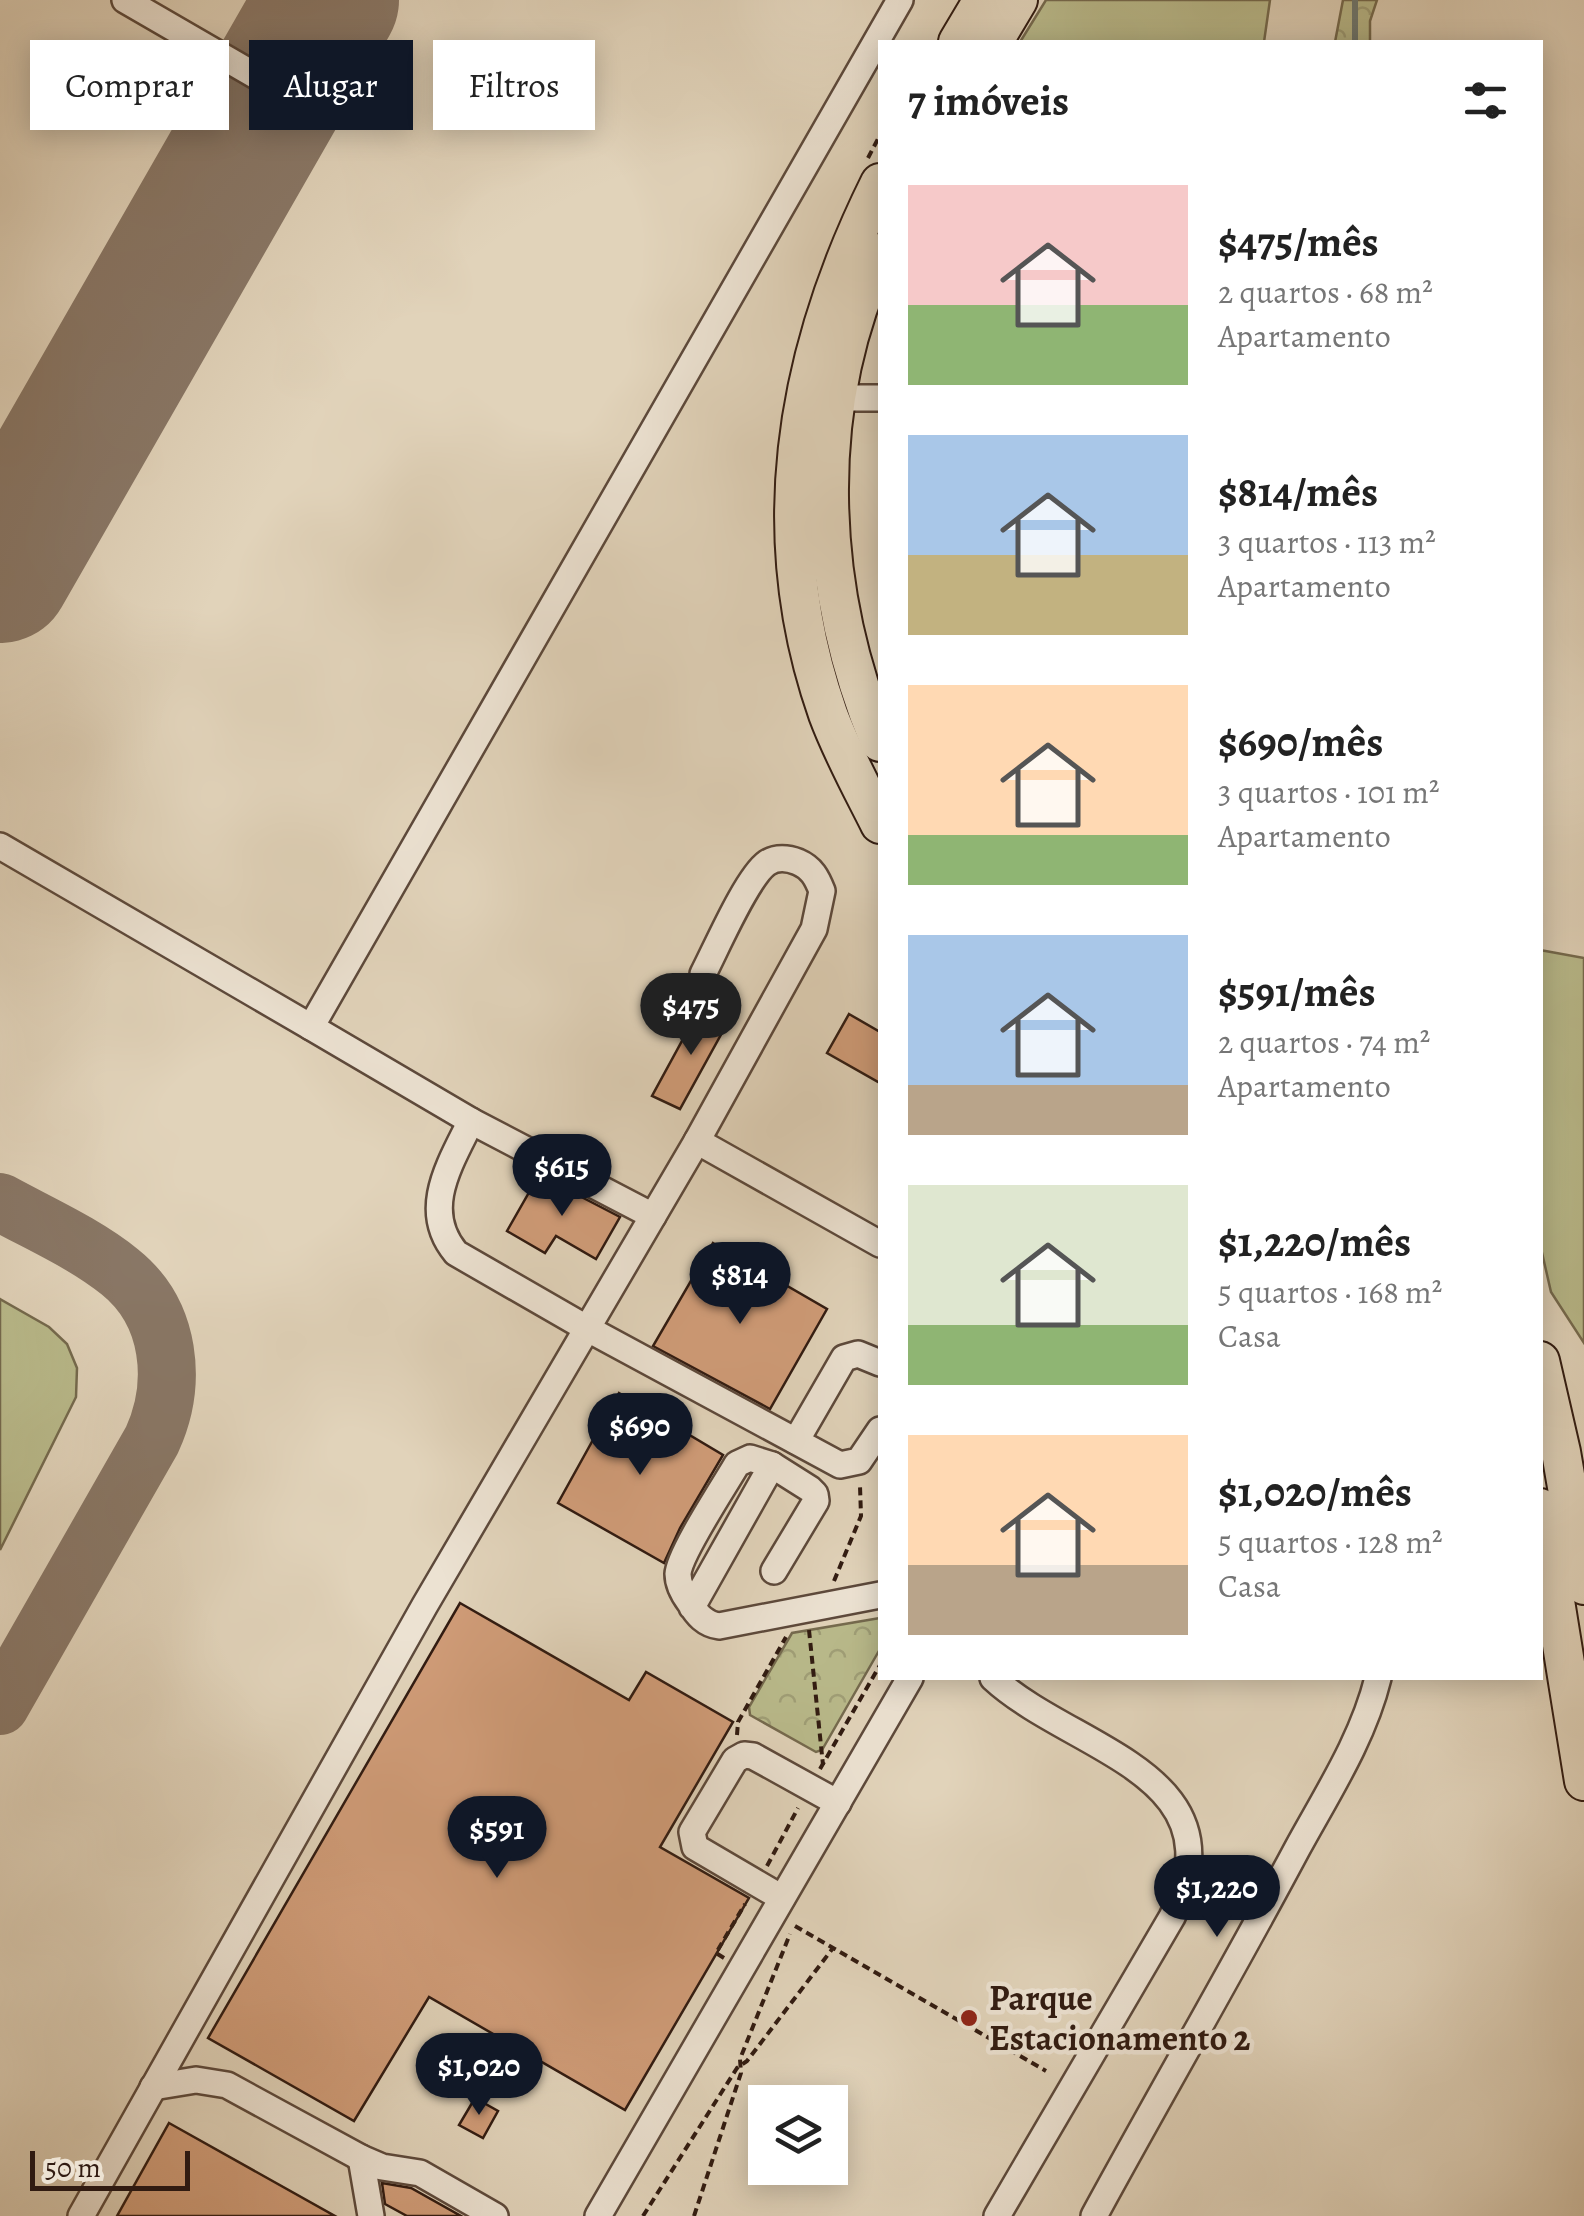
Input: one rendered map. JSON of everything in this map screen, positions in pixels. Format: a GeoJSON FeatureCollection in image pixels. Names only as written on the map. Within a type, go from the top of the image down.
{"type":"FeatureCollection","features":[{"type":"Feature","properties":{"kind":"highway"},"geometry":{"type":"LineString","coordinates":[[959,40],[983,0]]}},
{"type":"Feature","properties":{"kind":"highway"},"geometry":{"type":"LineString","coordinates":[[994,40],[1018,0]]}},
{"type":"Feature","properties":{"kind":"highway"},"geometry":{"type":"LineString","coordinates":[[878,188],[837,278],[808,371],[796,453],[795,500],[796,548],[814,663],[828,714],[878,820]]}},
{"type":"Feature","properties":{"kind":"highway"},"geometry":{"type":"LineString","coordinates":[[878,266],[847,350],[837,398],[827,520],[834,584],[846,641],[878,736]]}},
{"type":"Feature","properties":{"kind":"highway"},"geometry":{"type":"LineString","coordinates":[[1543,1373],[1584,1585]]}},
{"type":"Feature","properties":{"kind":"highway"},"geometry":{"type":"LineString","coordinates":[[1543,1527],[1584,1780]]}},
{"type":"Feature","properties":{"kind":"street"},"geometry":{"type":"LineString","coordinates":[[125,0],[249,71]]}},
{"type":"Feature","properties":{"kind":"street"},"geometry":{"type":"LineString","coordinates":[[311,1027],[900,0]]}},
{"type":"Feature","properties":{"kind":"street"},"geometry":{"type":"LineString","coordinates":[[837,398],[878,398]]}},
{"type":"Feature","properties":{"kind":"street"},"geometry":{"type":"LineString","coordinates":[[0,846],[471,1121],[653,1216]]}},
{"type":"Feature","properties":{"kind":"street"},"geometry":{"type":"LineString","coordinates":[[81,2216],[425,1605],[697,1141],[814,928],[822,891],[812,870],[783,859],[765,865],[750,885],[703,974]]}},
{"type":"Feature","properties":{"kind":"street"},"geometry":{"type":"LineString","coordinates":[[471,1121],[444,1175],[439,1196],[444,1238],[456,1253],[840,1465],[859,1461],[878,1433]]}},
{"type":"Feature","properties":{"kind":"street"},"geometry":{"type":"LineString","coordinates":[[697,1141],[878,1243]]}},
{"type":"Feature","properties":{"kind":"street"},"geometry":{"type":"LineString","coordinates":[[796,1442],[844,1358],[858,1354],[878,1362]]}},
{"type":"Feature","properties":{"kind":"street"},"geometry":{"type":"LineString","coordinates":[[774,1571],[816,1502],[815,1494],[772,1466],[750,1458],[737,1464],[680,1563],[680,1584],[692,1607],[708,1624],[719,1626],[878,1595]]}},
{"type":"Feature","properties":{"kind":"street"},"geometry":{"type":"LineString","coordinates":[[692,1607],[772,1466]]}},
{"type":"Feature","properties":{"kind":"street"},"geometry":{"type":"LineString","coordinates":[[598,2216],[909,1680]]}},
{"type":"Feature","properties":{"kind":"street"},"geometry":{"type":"LineString","coordinates":[[997,1680],[1130,1765],[1166,1795],[1185,1826],[1191,1859],[1188,1878],[1172,1917],[997,2216]]}},
{"type":"Feature","properties":{"kind":"street"},"geometry":{"type":"LineString","coordinates":[[1094,2216],[1353,1744],[1371,1706],[1378,1680]]}},
{"type":"Feature","properties":{"kind":"street"},"geometry":{"type":"LineString","coordinates":[[782,1898],[694,1847],[692,1832],[735,1760],[744,1755],[754,1756],[838,1803]]}},
{"type":"Feature","properties":{"kind":"street"},"geometry":{"type":"LineString","coordinates":[[153,2087],[196,2080],[227,2085],[361,2158],[382,2168],[420,2174],[495,2216]]}},
{"type":"Feature","properties":{"kind":"street"},"geometry":{"type":"LineString","coordinates":[[361,2158],[370,2216]]}},
{"type":"Feature","properties":{"kind":"path"},"geometry":{"type":"LineString","coordinates":[[833,1583],[860,1516],[859,1461]]}},
{"type":"Feature","properties":{"kind":"path"},"geometry":{"type":"LineString","coordinates":[[808,1622],[823,1764]]}},
{"type":"Feature","properties":{"kind":"path"},"geometry":{"type":"LineString","coordinates":[[738,1722],[794,1624]]}},
{"type":"Feature","properties":{"kind":"path"},"geometry":{"type":"LineString","coordinates":[[724,1958],[716,1953],[878,1668]]}},
{"type":"Feature","properties":{"kind":"path"},"geometry":{"type":"LineString","coordinates":[[694,2216],[742,2073],[740,2058],[797,1927],[1046,2070]]}},
{"type":"Feature","properties":{"kind":"path"},"geometry":{"type":"LineString","coordinates":[[643,2216],[741,2065],[833,1948]]}},
{"type":"Feature","properties":{"kind":"green space"},"geometry":{"type":"Polygon","coordinates":[[[1046,0],[1270,0],[1264,40],[1021,40],[1046,0]]]}},
{"type":"Feature","properties":{"kind":"green space"},"geometry":{"type":"Polygon","coordinates":[[[1343,0],[1377,0],[1370,21],[1370,40],[1335,40],[1343,0]]]}},
{"type":"Feature","properties":{"kind":"green space"},"geometry":{"type":"Polygon","coordinates":[[[1543,951],[1584,958],[1584,1343],[1551,1292],[1543,1257],[1543,951]]]}},
{"type":"Feature","properties":{"kind":"green space"},"geometry":{"type":"Polygon","coordinates":[[[0,1299],[49,1327],[67,1344],[77,1368],[76,1397],[0,1550],[0,1299]]]}},
{"type":"Feature","properties":{"kind":"green space"},"geometry":{"type":"Polygon","coordinates":[[[878,1618],[878,1652],[822,1750],[816,1752],[750,1715],[749,1707],[792,1633],[878,1618]]]}},
{"type":"Feature","properties":{"kind":"building"},"geometry":{"type":"Polygon","coordinates":[[[701,1006],[729,1020],[680,1109],[652,1096],[701,1006]]]}},
{"type":"Feature","properties":{"kind":"building"},"geometry":{"type":"Polygon","coordinates":[[[849,1014],[878,1031],[878,1082],[827,1053],[849,1014]]]}},
{"type":"Feature","properties":{"kind":"building"},"geometry":{"type":"Polygon","coordinates":[[[539,1175],[620,1217],[596,1259],[556,1236],[545,1253],[507,1231],[539,1175]]]}},
{"type":"Feature","properties":{"kind":"building"},"geometry":{"type":"Polygon","coordinates":[[[713,1243],[827,1309],[770,1409],[653,1346],[713,1243]]]}},
{"type":"Feature","properties":{"kind":"building"},"geometry":{"type":"Polygon","coordinates":[[[619,1393],[723,1455],[664,1563],[558,1503],[619,1393]]]}},
{"type":"Feature","properties":{"kind":"building"},"geometry":{"type":"Polygon","coordinates":[[[460,1603],[629,1700],[646,1672],[733,1722],[660,1847],[749,1898],[625,2110],[429,1997],[354,2121],[208,2038],[460,1603]]]}},
{"type":"Feature","properties":{"kind":"building"},"geometry":{"type":"Polygon","coordinates":[[[475,2098],[498,2111],[483,2138],[459,2125],[475,2098]]]}},
{"type":"Feature","properties":{"kind":"building"},"geometry":{"type":"Polygon","coordinates":[[[169,2123],[335,2216],[117,2216],[169,2123]]]}},
{"type":"Feature","properties":{"kind":"building"},"geometry":{"type":"Polygon","coordinates":[[[382,2183],[411,2188],[461,2216],[407,2216],[385,2204],[382,2183]]]}},
{"type":"Feature","properties":{"kind":"waterway"},"geometry":{"type":"LineString","coordinates":[[1355,0],[1355,40]]}},
{"type":"Feature","properties":{"kind":"taxiway"},"geometry":{"type":"LineString","coordinates":[[0,1202],[92,1252],[137,1289],[159,1328],[167,1373],[160,1418],[152,1440],[0,1706]]}},
{"type":"Feature","properties":{"kind":"runway"},"geometry":{"type":"LineString","coordinates":[[0,572],[328,0]]}},
{"type":"Feature","properties":{"kind":"place","name":"Parque Estacionamento 2"},"geometry":{"type":"Point","coordinates":[969,2018]}}]}
